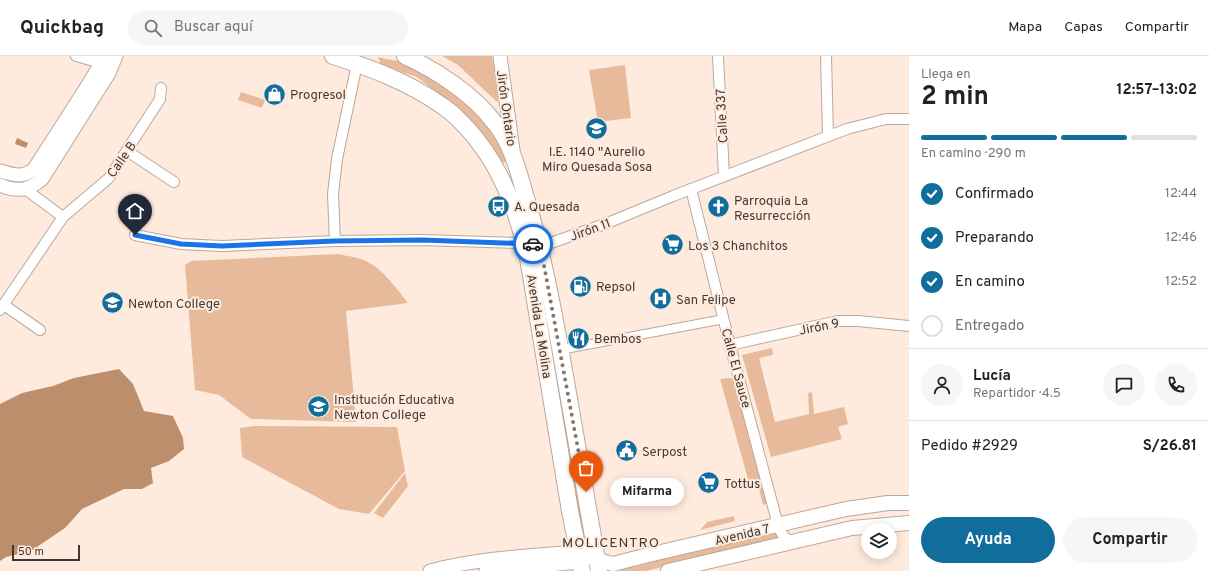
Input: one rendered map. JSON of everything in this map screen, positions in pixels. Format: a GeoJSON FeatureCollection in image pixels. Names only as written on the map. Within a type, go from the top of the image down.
{"type":"FeatureCollection","features":[{"type":"Feature","properties":{"kind":"main road","name":"Avenida La Molina"},"geometry":{"type":"LineString","coordinates":[[332,56],[399,80],[426,94],[455,115],[478,141],[496,167],[510,194],[518,216],[532,244],[560,350],[588,565]]}},
{"type":"Feature","properties":{"kind":"main road","name":"Avenida La Molina"},"geometry":{"type":"LineString","coordinates":[[405,56],[432,70],[479,105],[502,134],[514,159],[532,244],[588,565]]}},
{"type":"Feature","properties":{"kind":"main road","name":"Avenida 7"},"geometry":{"type":"LineString","coordinates":[[588,565],[613,564],[846,509],[888,503],[909,502]]}},
{"type":"Feature","properties":{"kind":"main road","name":"Avenida 7"},"geometry":{"type":"LineString","coordinates":[[668,571],[852,528],[909,523]]}},
{"type":"Feature","properties":{"kind":"street"},"geometry":{"type":"LineString","coordinates":[[76,56],[103,65]]}},
{"type":"Feature","properties":{"kind":"street"},"geometry":{"type":"LineString","coordinates":[[0,171],[15,176],[22,176],[34,169],[103,65],[116,56]]}},
{"type":"Feature","properties":{"kind":"street","name":"Jirón Ontario"},"geometry":{"type":"LineString","coordinates":[[500,56],[514,159]]}},
{"type":"Feature","properties":{"kind":"street","name":"Calle 337"},"geometry":{"type":"LineString","coordinates":[[718,56],[724,176]]}},
{"type":"Feature","properties":{"kind":"street"},"geometry":{"type":"LineString","coordinates":[[826,56],[828,136]]}},
{"type":"Feature","properties":{"kind":"street"},"geometry":{"type":"LineString","coordinates":[[335,241],[334,194],[337,159],[357,64]]}},
{"type":"Feature","properties":{"kind":"street"},"geometry":{"type":"LineString","coordinates":[[0,185],[16,190],[25,189],[42,179],[103,65]]}},
{"type":"Feature","properties":{"kind":"street","name":"Calle B"},"geometry":{"type":"LineString","coordinates":[[2,308],[63,217],[109,178],[160,99],[161,88]]}},
{"type":"Feature","properties":{"kind":"street","name":"Jirón 11"},"geometry":{"type":"LineString","coordinates":[[135,235],[181,244],[222,246],[335,241],[442,240],[532,244],[558,241],[847,129],[886,119],[909,120]]}},
{"type":"Feature","properties":{"kind":"street"},"geometry":{"type":"LineString","coordinates":[[127,151],[174,182]]}},
{"type":"Feature","properties":{"kind":"street"},"geometry":{"type":"LineString","coordinates":[[25,189],[63,217]]}},
{"type":"Feature","properties":{"kind":"street","name":"Calle El Sauce"},"geometry":{"type":"LineString","coordinates":[[691,189],[730,345],[780,532],[785,538],[792,542]]}},
{"type":"Feature","properties":{"kind":"street"},"geometry":{"type":"LineString","coordinates":[[2,308],[40,330]]}},
{"type":"Feature","properties":{"kind":"street"},"geometry":{"type":"LineString","coordinates":[[560,350],[724,319]]}},
{"type":"Feature","properties":{"kind":"street","name":"Jirón 9"},"geometry":{"type":"LineString","coordinates":[[730,345],[838,321],[858,321],[909,326]]}},
{"type":"Feature","properties":{"kind":"street"},"geometry":{"type":"LineString","coordinates":[[430,571],[445,567],[520,556],[588,565]]}},
{"type":"Feature","properties":{"kind":"street"},"geometry":{"type":"LineString","coordinates":[[486,571],[588,565]]}},
{"type":"Feature","properties":{"kind":"shaded area"},"geometry":{"type":"Polygon","coordinates":[[[442,56],[492,56],[499,100],[497,102],[458,65],[442,56]]]}},
{"type":"Feature","properties":{"kind":"shaded area"},"geometry":{"type":"Polygon","coordinates":[[[378,57],[405,62],[471,105],[494,129],[508,160],[503,163],[491,147],[447,100],[417,77],[381,65],[378,57]]]}},
{"type":"Feature","properties":{"kind":"shaded area"},"geometry":{"type":"Polygon","coordinates":[[[625,65],[631,118],[598,122],[589,70],[625,65]]]}},
{"type":"Feature","properties":{"kind":"shaded area"},"geometry":{"type":"Polygon","coordinates":[[[241,92],[265,100],[262,108],[238,100],[241,92]]]}},
{"type":"Feature","properties":{"kind":"shaded area"},"geometry":{"type":"Polygon","coordinates":[[[17,138],[28,143],[26,148],[15,144],[17,138]]]}},
{"type":"Feature","properties":{"kind":"shaded area"},"geometry":{"type":"Polygon","coordinates":[[[338,254],[359,258],[372,264],[389,279],[408,303],[346,311],[356,422],[251,419],[219,395],[195,390],[185,265],[191,261],[338,254]]]}},
{"type":"Feature","properties":{"kind":"shaded area"},"geometry":{"type":"Polygon","coordinates":[[[533,255],[538,255],[586,533],[580,535],[533,255]]]}},
{"type":"Feature","properties":{"kind":"shaded area"},"geometry":{"type":"Polygon","coordinates":[[[772,348],[773,355],[759,358],[775,422],[809,414],[808,393],[812,392],[814,414],[844,407],[848,424],[838,427],[842,439],[771,457],[742,355],[772,348]]]}},
{"type":"Feature","properties":{"kind":"shaded area"},"geometry":{"type":"Polygon","coordinates":[[[119,369],[133,384],[144,411],[173,416],[183,438],[184,449],[169,461],[151,468],[153,483],[142,489],[124,489],[82,509],[65,528],[31,551],[6,557],[0,561],[0,404],[22,393],[53,386],[74,378],[119,369]]]}},
{"type":"Feature","properties":{"kind":"shaded area"},"geometry":{"type":"Polygon","coordinates":[[[730,378],[736,380],[769,503],[763,505],[758,485],[750,486],[720,379],[730,378]]]}},
{"type":"Feature","properties":{"kind":"shaded area"},"geometry":{"type":"Polygon","coordinates":[[[255,426],[397,427],[405,471],[369,514],[339,509],[242,457],[240,428],[255,426]]]}},
{"type":"Feature","properties":{"kind":"shaded area"},"geometry":{"type":"Polygon","coordinates":[[[405,473],[408,486],[383,518],[374,513],[405,473]]]}},
{"type":"Feature","properties":{"kind":"shaded area"},"geometry":{"type":"Polygon","coordinates":[[[734,516],[735,521],[700,530],[707,522],[734,516]]]}},
{"type":"Feature","properties":{"kind":"shaded area"},"geometry":{"type":"Polygon","coordinates":[[[775,530],[775,534],[781,539],[646,571],[621,571],[621,570],[775,530]]]}},
{"type":"Feature","properties":{"kind":"way so far"},"geometry":{"type":"LineString","coordinates":[[533,244],[539,244],[543,260],[586,492]]}},
{"type":"Feature","properties":{"kind":"place","name":"Progresol"},"geometry":{"type":"Point","coordinates":[275,94]}},
{"type":"Feature","properties":{"kind":"place","name":"I.E. 1140 \"Aurelio Miro Quesada Sosa"},"geometry":{"type":"Point","coordinates":[597,129]}},
{"type":"Feature","properties":{"kind":"place","name":"A. Quesada"},"geometry":{"type":"Point","coordinates":[498,206]}},
{"type":"Feature","properties":{"kind":"place","name":"Parroquia La Resurrección"},"geometry":{"type":"Point","coordinates":[718,207]}},
{"type":"Feature","properties":{"kind":"place","name":"Los 3 Chanchitos"},"geometry":{"type":"Point","coordinates":[673,245]}},
{"type":"Feature","properties":{"kind":"place","name":"Repsol"},"geometry":{"type":"Point","coordinates":[580,286]}},
{"type":"Feature","properties":{"kind":"place","name":"San Felipe"},"geometry":{"type":"Point","coordinates":[661,299]}},
{"type":"Feature","properties":{"kind":"place","name":"Newton College"},"geometry":{"type":"Point","coordinates":[113,303]}},
{"type":"Feature","properties":{"kind":"place","name":"Bembos"},"geometry":{"type":"Point","coordinates":[579,338]}},
{"type":"Feature","properties":{"kind":"place","name":"Institución Educativa Newton College"},"geometry":{"type":"Point","coordinates":[318,406]}},
{"type":"Feature","properties":{"kind":"place","name":"Serpost"},"geometry":{"type":"Point","coordinates":[626,451]}},
{"type":"Feature","properties":{"kind":"place","name":"Tottus"},"geometry":{"type":"Point","coordinates":[709,483]}},
{"type":"Feature","properties":{"kind":"place","name":"Mifarma"},"geometry":{"type":"Point","coordinates":[586,492]}},
{"type":"Feature","properties":{"kind":"district","name":"MOLICENTRO"},"geometry":{"type":"Point","coordinates":[611,542]}},
{"type":"Feature","properties":{"kind":"route"},"geometry":{"type":"LineString","coordinates":[[135,235],[181,244],[222,246],[335,241],[422,240],[533,244]]}}]}
